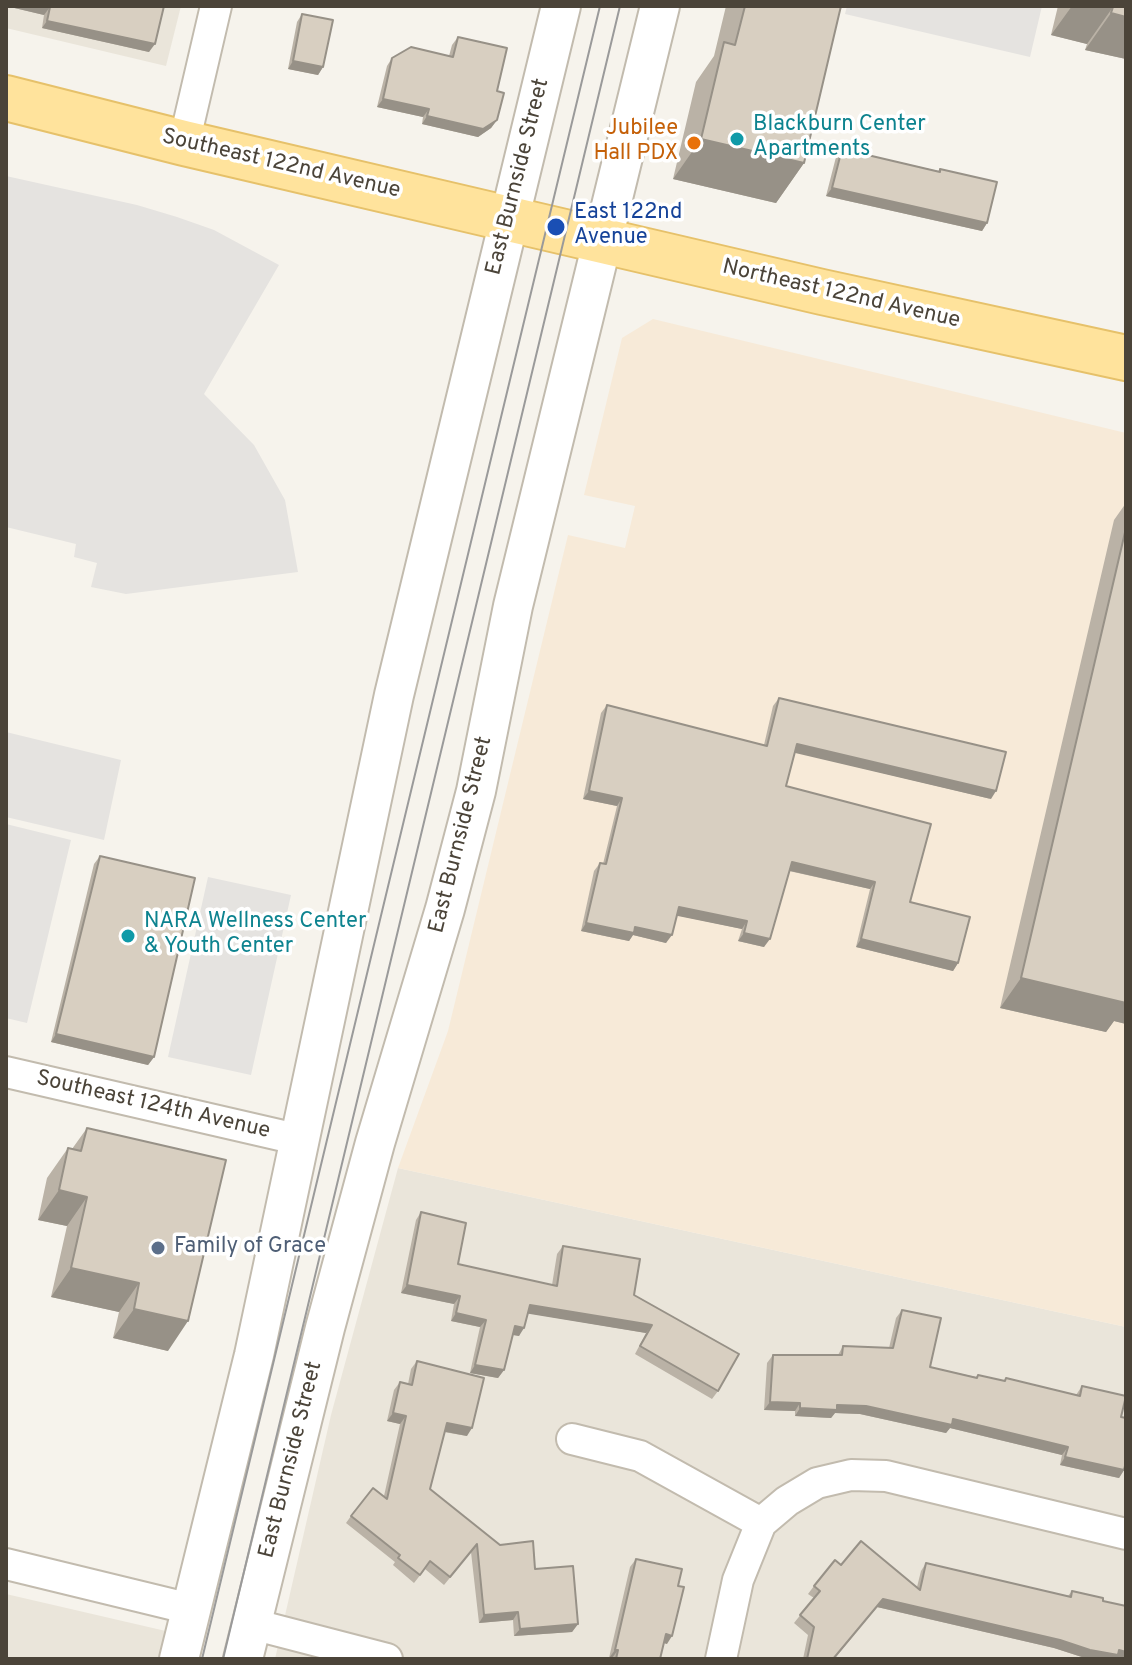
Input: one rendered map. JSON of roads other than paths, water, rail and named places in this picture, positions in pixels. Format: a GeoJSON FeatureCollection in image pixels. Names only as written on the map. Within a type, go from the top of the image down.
{"type":"FeatureCollection","features":[{"type":"Feature","properties":{"kind":"main road","name":"Southeast 122nd Avenue"},"geometry":{"type":"LineString","coordinates":[[6,98],[557,230]]}},
{"type":"Feature","properties":{"kind":"main road","name":"Northeast 122nd Avenue"},"geometry":{"type":"LineString","coordinates":[[557,230],[1126,358]]}},
{"type":"Feature","properties":{"kind":"street"},"geometry":{"type":"LineString","coordinates":[[184,143],[216,6]]}},
{"type":"Feature","properties":{"kind":"street","name":"East Burnside Street"},"geometry":{"type":"LineString","coordinates":[[179,1659],[254,1355],[394,695],[561,6]]}},
{"type":"Feature","properties":{"kind":"street","name":"East Burnside Street"},"geometry":{"type":"LineString","coordinates":[[248,1641],[325,1328],[476,791],[513,606],[660,6]]}},
{"type":"Feature","properties":{"kind":"street","name":"Southeast 124th Avenue"},"geometry":{"type":"LineString","coordinates":[[6,1072],[301,1140]]}},
{"type":"Feature","properties":{"kind":"street"},"geometry":{"type":"LineString","coordinates":[[572,1439],[640,1456],[761,1523]]}},
{"type":"Feature","properties":{"kind":"street"},"geometry":{"type":"LineString","coordinates":[[721,1659],[738,1580],[761,1523],[787,1501],[817,1483],[851,1475],[886,1476],[1126,1534]]}},
{"type":"Feature","properties":{"kind":"street"},"geometry":{"type":"LineString","coordinates":[[6,1564],[191,1609]]}},
{"type":"Feature","properties":{"kind":"street"},"geometry":{"type":"LineString","coordinates":[[248,1641],[387,1659]]}},
{"type":"Feature","properties":{"kind":"tram line"},"geometry":{"type":"LineString","coordinates":[[202,1659],[600,6]]}},
{"type":"Feature","properties":{"kind":"tram line"},"geometry":{"type":"LineString","coordinates":[[223,1659],[620,6]]}},
{"type":"Feature","properties":{"kind":"place","name":"Blackburn Center Apartments"},"geometry":{"type":"Point","coordinates":[737,139]}},
{"type":"Feature","properties":{"kind":"place","name":"Jubilee Hall PDX"},"geometry":{"type":"Point","coordinates":[694,143]}},
{"type":"Feature","properties":{"kind":"place","name":"East 122nd Avenue"},"geometry":{"type":"Point","coordinates":[556,227]}},
{"type":"Feature","properties":{"kind":"place","name":"NARA Wellness Center & Youth Center"},"geometry":{"type":"Point","coordinates":[128,936]}},
{"type":"Feature","properties":{"kind":"place","name":"Family of Grace"},"geometry":{"type":"Point","coordinates":[158,1248]}}]}
